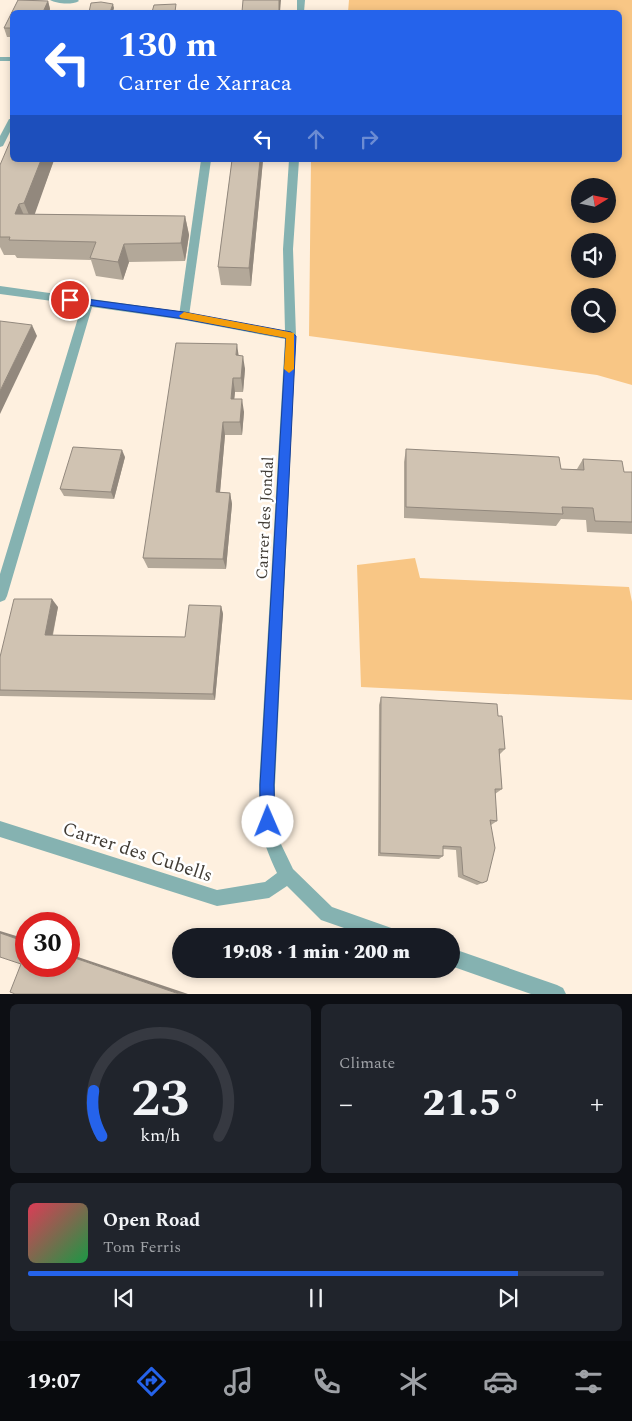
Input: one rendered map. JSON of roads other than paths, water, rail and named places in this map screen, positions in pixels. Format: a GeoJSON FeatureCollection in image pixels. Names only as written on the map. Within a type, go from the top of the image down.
{"type":"FeatureCollection","features":[{"type":"Feature","properties":{"kind":"street"},"geometry":{"type":"LineString","coordinates":[[54,0],[75,0]]}},
{"type":"Feature","properties":{"kind":"street"},"geometry":{"type":"LineString","coordinates":[[0,144],[10,125]]}},
{"type":"Feature","properties":{"kind":"street"},"geometry":{"type":"LineString","coordinates":[[184,316],[206,162]]}},
{"type":"Feature","properties":{"kind":"street","name":"Carrer des Jondal"},"geometry":{"type":"LineString","coordinates":[[287,875],[271,842],[268,822],[267,785],[291,336],[288,249],[294,162]]}},
{"type":"Feature","properties":{"kind":"street"},"geometry":{"type":"LineString","coordinates":[[0,290],[184,316],[291,336]]}},
{"type":"Feature","properties":{"kind":"street"},"geometry":{"type":"LineString","coordinates":[[0,596],[88,302]]}},
{"type":"Feature","properties":{"kind":"street","name":"Carrer des Cubells"},"geometry":{"type":"LineString","coordinates":[[0,829],[217,898],[269,890],[287,875]]}},
{"type":"Feature","properties":{"kind":"street"},"geometry":{"type":"LineString","coordinates":[[287,875],[327,914],[368,928]]}},
{"type":"Feature","properties":{"kind":"street"},"geometry":{"type":"LineString","coordinates":[[460,960],[557,994]]}}]}
